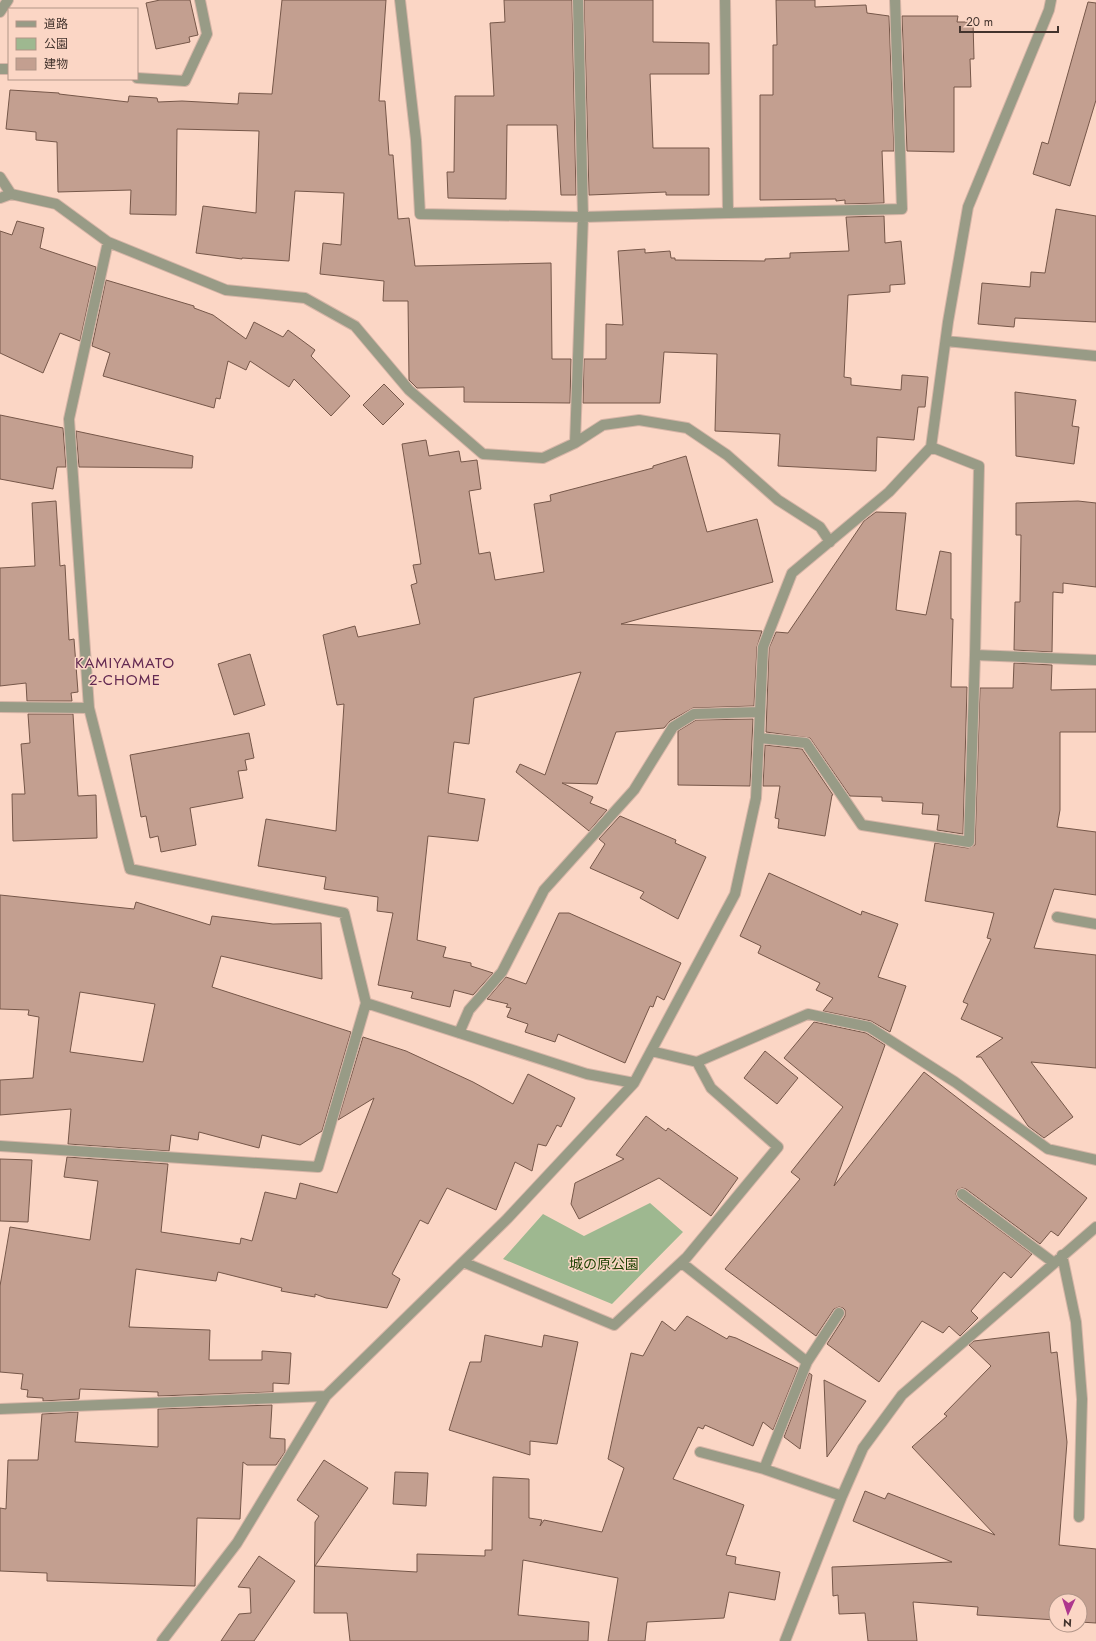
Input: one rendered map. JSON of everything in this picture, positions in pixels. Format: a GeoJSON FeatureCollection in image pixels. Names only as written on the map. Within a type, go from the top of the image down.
{"type":"FeatureCollection","features":[{"type":"Feature","properties":{"kind":"street"},"geometry":{"type":"LineString","coordinates":[[0,12],[8,0]]}},
{"type":"Feature","properties":{"kind":"street"},"geometry":{"type":"LineString","coordinates":[[138,78],[185,81],[207,34],[200,0]]}},
{"type":"Feature","properties":{"kind":"street"},"geometry":{"type":"LineString","coordinates":[[400,0],[416,140],[420,214],[583,217],[902,209],[895,0]]}},
{"type":"Feature","properties":{"kind":"street"},"geometry":{"type":"LineString","coordinates":[[575,442],[583,217],[578,0]]}},
{"type":"Feature","properties":{"kind":"street"},"geometry":{"type":"LineString","coordinates":[[725,0],[728,213]]}},
{"type":"Feature","properties":{"kind":"street"},"geometry":{"type":"LineString","coordinates":[[162,1641],[237,1543],[326,1396],[507,1219],[634,1083],[735,894],[756,798],[763,647],[792,573],[889,492],[931,447],[946,341],[968,207],[1046,17],[1051,0]]}},
{"type":"Feature","properties":{"kind":"street"},"geometry":{"type":"LineString","coordinates":[[0,177],[11,194]]}},
{"type":"Feature","properties":{"kind":"street"},"geometry":{"type":"LineString","coordinates":[[0,198],[11,194],[56,204],[108,242],[226,290],[305,298],[355,326],[409,390],[483,454],[542,458],[575,442],[603,425],[639,420],[687,428],[727,455],[778,500],[820,527],[830,542]]}},
{"type":"Feature","properties":{"kind":"street"},"geometry":{"type":"LineString","coordinates":[[0,1146],[318,1167],[366,1003],[344,913],[130,869],[90,708],[69,419],[108,242]]}},
{"type":"Feature","properties":{"kind":"street"},"geometry":{"type":"LineString","coordinates":[[946,341],[1096,356]]}},
{"type":"Feature","properties":{"kind":"street"},"geometry":{"type":"LineString","coordinates":[[759,738],[806,743],[862,825],[969,842],[979,466],[931,447]]}},
{"type":"Feature","properties":{"kind":"street"},"geometry":{"type":"LineString","coordinates":[[975,655],[1096,660]]}},
{"type":"Feature","properties":{"kind":"street"},"geometry":{"type":"LineString","coordinates":[[0,707],[90,708]]}},
{"type":"Feature","properties":{"kind":"street"},"geometry":{"type":"LineString","coordinates":[[459,1033],[469,1010],[502,972],[544,890],[634,790],[673,727],[694,714],[760,712]]}},
{"type":"Feature","properties":{"kind":"street"},"geometry":{"type":"LineString","coordinates":[[1057,917],[1096,924]]}},
{"type":"Feature","properties":{"kind":"street"},"geometry":{"type":"LineString","coordinates":[[366,1003],[587,1074],[634,1083]]}},
{"type":"Feature","properties":{"kind":"street"},"geometry":{"type":"LineString","coordinates":[[651,1051],[698,1062],[808,1014],[868,1027],[955,1082],[1048,1149],[1096,1160]]}},
{"type":"Feature","properties":{"kind":"street"},"geometry":{"type":"LineString","coordinates":[[698,1062],[711,1088],[778,1147],[682,1263],[807,1362]]}},
{"type":"Feature","properties":{"kind":"street"},"geometry":{"type":"LineString","coordinates":[[962,1194],[1054,1263]]}},
{"type":"Feature","properties":{"kind":"street"},"geometry":{"type":"LineString","coordinates":[[785,1641],[842,1496],[863,1448],[902,1395],[1096,1226]]}},
{"type":"Feature","properties":{"kind":"street"},"geometry":{"type":"LineString","coordinates":[[463,1262],[614,1325],[689,1255]]}},
{"type":"Feature","properties":{"kind":"street"},"geometry":{"type":"LineString","coordinates":[[1062,1255],[1076,1322],[1082,1400],[1079,1517]]}},
{"type":"Feature","properties":{"kind":"street"},"geometry":{"type":"LineString","coordinates":[[764,1469],[807,1362],[839,1314]]}},
{"type":"Feature","properties":{"kind":"street"},"geometry":{"type":"LineString","coordinates":[[0,1410],[326,1396]]}},
{"type":"Feature","properties":{"kind":"street"},"geometry":{"type":"LineString","coordinates":[[700,1452],[764,1469],[842,1496]]}},
{"type":"Feature","properties":{"kind":"green space","name":"城の原公園"},"geometry":{"type":"Polygon","coordinates":[[[650,1203],[683,1232],[612,1304],[503,1259],[543,1214],[584,1236],[650,1203]]]}},
{"type":"Feature","properties":{"kind":"building"},"geometry":{"type":"Polygon","coordinates":[[[160,0],[190,0],[198,35],[189,37],[190,42],[156,49],[146,3],[160,0]]]}},
{"type":"Feature","properties":{"kind":"building"},"geometry":{"type":"Polygon","coordinates":[[[282,0],[386,0],[379,101],[385,101],[389,155],[393,155],[398,219],[409,218],[415,266],[551,263],[552,359],[571,359],[570,403],[464,402],[464,387],[417,388],[409,380],[408,301],[383,301],[384,281],[320,274],[323,243],[341,245],[344,193],[295,191],[289,261],[242,259],[196,253],[203,206],[256,213],[259,131],[177,129],[176,215],[130,214],[131,190],[58,192],[57,142],[36,140],[36,132],[6,129],[10,90],[59,93],[128,102],[129,96],[157,98],[158,102],[182,101],[238,104],[239,93],[272,94],[282,0]]]}},
{"type":"Feature","properties":{"kind":"building"},"geometry":{"type":"Polygon","coordinates":[[[504,0],[572,0],[576,195],[561,195],[557,125],[507,125],[506,199],[448,198],[447,172],[454,172],[455,96],[494,96],[490,23],[505,22],[504,0]]]}},
{"type":"Feature","properties":{"kind":"building"},"geometry":{"type":"Polygon","coordinates":[[[584,0],[653,0],[653,42],[709,43],[709,74],[650,74],[653,148],[709,148],[709,195],[666,195],[666,192],[589,195],[584,0]]]}},
{"type":"Feature","properties":{"kind":"building"},"geometry":{"type":"Polygon","coordinates":[[[776,0],[815,0],[815,7],[866,5],[867,13],[889,16],[894,151],[882,151],[884,203],[845,204],[845,200],[836,201],[836,199],[760,200],[760,95],[773,95],[773,45],[777,45],[776,0]]]}},
{"type":"Feature","properties":{"kind":"building"},"geometry":{"type":"Polygon","coordinates":[[[1088,2],[1096,3],[1096,100],[1070,186],[1033,174],[1042,142],[1048,144],[1088,2]]]}},
{"type":"Feature","properties":{"kind":"building"},"geometry":{"type":"Polygon","coordinates":[[[902,16],[958,16],[957,22],[973,22],[974,59],[970,59],[971,87],[954,87],[954,152],[907,151],[902,16]]]}},
{"type":"Feature","properties":{"kind":"building"},"geometry":{"type":"Polygon","coordinates":[[[1056,209],[1096,216],[1096,322],[1015,318],[1014,327],[978,324],[982,283],[1030,287],[1031,272],[1045,273],[1056,209]]]}},
{"type":"Feature","properties":{"kind":"building"},"geometry":{"type":"Polygon","coordinates":[[[884,216],[885,243],[901,241],[905,284],[890,285],[890,292],[848,295],[844,377],[851,378],[851,385],[901,390],[902,375],[928,377],[925,407],[918,407],[914,440],[877,437],[876,471],[778,466],[780,434],[715,431],[717,354],[664,352],[660,403],[583,403],[584,359],[606,359],[606,324],[623,325],[618,251],[645,249],[645,253],[670,251],[671,258],[675,258],[675,260],[765,261],[765,259],[790,258],[790,253],[849,251],[846,217],[884,216]]]}},
{"type":"Feature","properties":{"kind":"building"},"geometry":{"type":"Polygon","coordinates":[[[17,221],[44,228],[40,248],[96,267],[80,341],[60,333],[43,373],[0,353],[0,231],[12,235],[17,221]]]}},
{"type":"Feature","properties":{"kind":"building"},"geometry":{"type":"Polygon","coordinates":[[[106,280],[194,306],[194,308],[213,315],[246,339],[254,322],[283,337],[288,330],[315,350],[311,356],[350,396],[331,416],[294,379],[289,387],[250,361],[246,370],[228,361],[220,399],[216,398],[214,408],[103,376],[110,353],[92,346],[106,280]]]}},
{"type":"Feature","properties":{"kind":"building"},"geometry":{"type":"Polygon","coordinates":[[[384,384],[404,404],[383,425],[363,405],[384,384]]]}},
{"type":"Feature","properties":{"kind":"building"},"geometry":{"type":"Polygon","coordinates":[[[1015,392],[1076,400],[1072,426],[1079,427],[1074,464],[1016,456],[1015,392]]]}},
{"type":"Feature","properties":{"kind":"building"},"geometry":{"type":"Polygon","coordinates":[[[0,415],[63,428],[66,467],[57,467],[53,489],[0,479],[0,415]]]}},
{"type":"Feature","properties":{"kind":"building"},"geometry":{"type":"Polygon","coordinates":[[[76,431],[193,456],[192,468],[79,467],[76,431]]]}},
{"type":"Feature","properties":{"kind":"building"},"geometry":{"type":"Polygon","coordinates":[[[426,440],[429,456],[459,451],[461,462],[477,460],[481,489],[469,491],[479,554],[490,552],[495,580],[544,572],[534,504],[551,501],[550,495],[653,468],[653,466],[686,456],[707,532],[757,519],[773,582],[621,624],[762,631],[757,647],[754,706],[693,708],[670,721],[664,728],[616,732],[597,784],[562,783],[593,797],[590,803],[607,810],[589,831],[516,772],[520,764],[545,775],[581,672],[474,698],[469,744],[454,742],[448,793],[485,799],[478,841],[428,836],[417,940],[446,947],[443,957],[471,963],[471,966],[493,973],[473,995],[454,990],[450,1007],[411,998],[413,992],[378,985],[393,913],[377,911],[378,897],[324,889],[326,877],[258,866],[266,819],[336,831],[344,704],[337,705],[323,635],[355,626],[358,637],[420,624],[411,585],[417,583],[413,565],[421,564],[402,444],[426,440]]]}},
{"type":"Feature","properties":{"kind":"building"},"geometry":{"type":"Polygon","coordinates":[[[56,501],[60,566],[65,565],[69,640],[74,639],[78,692],[71,693],[72,701],[27,701],[26,683],[0,686],[0,568],[35,566],[32,503],[56,501]]]}},
{"type":"Feature","properties":{"kind":"building"},"geometry":{"type":"Polygon","coordinates":[[[1078,501],[1096,503],[1096,587],[1063,583],[1063,593],[1053,592],[1052,652],[1014,650],[1015,602],[1020,602],[1021,535],[1016,535],[1016,503],[1078,501]]]}},
{"type":"Feature","properties":{"kind":"building"},"geometry":{"type":"Polygon","coordinates":[[[876,512],[906,513],[896,610],[926,615],[940,551],[951,553],[951,619],[953,619],[951,687],[967,687],[963,834],[937,830],[939,815],[922,814],[923,803],[882,801],[882,797],[850,796],[810,738],[766,732],[769,648],[776,632],[788,633],[864,521],[876,512]]]}},
{"type":"Feature","properties":{"kind":"building"},"geometry":{"type":"Polygon","coordinates":[[[250,654],[265,705],[234,715],[218,664],[250,654]]]}},
{"type":"Feature","properties":{"kind":"building"},"geometry":{"type":"Polygon","coordinates":[[[1014,663],[1052,665],[1051,690],[1096,689],[1096,732],[1060,732],[1060,810],[1057,827],[1096,832],[1096,895],[1054,889],[1034,948],[1096,955],[1096,1068],[1031,1062],[1073,1117],[1044,1138],[1028,1126],[981,1057],[976,1057],[1003,1038],[961,1019],[968,1004],[963,1002],[991,939],[987,938],[994,913],[925,901],[935,843],[968,848],[975,845],[980,688],[1013,688],[1014,663]]]}},
{"type":"Feature","properties":{"kind":"building"},"geometry":{"type":"Polygon","coordinates":[[[28,714],[73,714],[78,796],[96,795],[97,838],[13,841],[12,794],[25,794],[21,744],[30,743],[28,714]]]}},
{"type":"Feature","properties":{"kind":"building"},"geometry":{"type":"Polygon","coordinates":[[[753,719],[750,786],[678,785],[678,731],[696,720],[753,719]]]}},
{"type":"Feature","properties":{"kind":"building"},"geometry":{"type":"Polygon","coordinates":[[[249,733],[254,758],[245,760],[247,770],[238,771],[243,798],[190,808],[196,845],[161,852],[158,836],[150,838],[146,816],[141,817],[130,755],[249,733]]]}},
{"type":"Feature","properties":{"kind":"building"},"geometry":{"type":"Polygon","coordinates":[[[765,745],[802,749],[833,795],[825,836],[778,828],[779,819],[775,818],[780,786],[763,786],[765,745]]]}},
{"type":"Feature","properties":{"kind":"building"},"geometry":{"type":"Polygon","coordinates":[[[620,816],[676,840],[675,843],[706,857],[678,919],[640,898],[644,892],[590,868],[605,844],[599,839],[620,816]]]}},
{"type":"Feature","properties":{"kind":"building"},"geometry":{"type":"Polygon","coordinates":[[[769,873],[861,915],[862,911],[898,924],[878,977],[906,986],[890,1032],[871,1021],[823,1011],[833,998],[816,990],[820,983],[758,953],[761,946],[740,936],[769,873]]]}},
{"type":"Feature","properties":{"kind":"building"},"geometry":{"type":"Polygon","coordinates":[[[0,895],[134,909],[136,902],[210,925],[212,916],[273,924],[321,923],[322,979],[221,956],[212,987],[351,1032],[322,1131],[300,1145],[262,1135],[259,1148],[199,1132],[198,1140],[171,1135],[169,1151],[68,1144],[71,1109],[0,1115],[0,1080],[33,1078],[39,1017],[28,1015],[29,1010],[0,1009],[0,895]],[[80,992],[70,1052],[143,1062],[155,1004],[80,992]]]}},
{"type":"Feature","properties":{"kind":"building"},"geometry":{"type":"Polygon","coordinates":[[[559,913],[569,913],[681,963],[664,1000],[657,996],[653,1007],[650,1006],[625,1063],[558,1034],[555,1042],[525,1032],[528,1024],[507,1017],[511,1008],[506,1007],[508,1004],[487,999],[506,977],[526,984],[559,913]]]}},
{"type":"Feature","properties":{"kind":"building"},"geometry":{"type":"Polygon","coordinates":[[[814,1022],[866,1033],[885,1045],[834,1186],[924,1072],[1087,1198],[1058,1236],[1051,1231],[1040,1244],[966,1189],[962,1188],[957,1190],[956,1194],[958,1199],[1032,1254],[1011,1278],[1004,1272],[971,1311],[978,1318],[960,1336],[949,1326],[943,1333],[922,1321],[879,1382],[827,1344],[845,1316],[845,1310],[843,1308],[839,1307],[834,1309],[816,1336],[725,1269],[800,1179],[791,1172],[843,1107],[784,1058],[814,1022]]]}},
{"type":"Feature","properties":{"kind":"building"},"geometry":{"type":"Polygon","coordinates":[[[363,1037],[406,1051],[473,1082],[513,1104],[528,1074],[575,1098],[561,1127],[557,1125],[546,1146],[538,1144],[532,1171],[515,1162],[496,1210],[447,1188],[428,1224],[420,1220],[392,1274],[400,1279],[387,1308],[326,1298],[315,1294],[315,1297],[281,1291],[282,1288],[218,1272],[216,1281],[136,1269],[129,1327],[210,1330],[209,1360],[262,1360],[262,1351],[291,1353],[289,1384],[273,1383],[273,1392],[158,1396],[158,1392],[80,1389],[79,1399],[43,1401],[43,1398],[27,1397],[28,1390],[21,1389],[23,1374],[0,1372],[0,1286],[10,1227],[90,1240],[98,1181],[64,1177],[67,1157],[168,1164],[161,1232],[240,1244],[241,1238],[252,1241],[265,1192],[296,1199],[300,1183],[337,1193],[374,1098],[338,1120],[363,1037]]]}},
{"type":"Feature","properties":{"kind":"building"},"geometry":{"type":"Polygon","coordinates":[[[765,1051],[798,1078],[777,1104],[744,1078],[765,1051]]]}},
{"type":"Feature","properties":{"kind":"building"},"geometry":{"type":"Polygon","coordinates":[[[646,1116],[666,1131],[668,1128],[738,1178],[711,1216],[659,1178],[579,1219],[571,1204],[575,1183],[624,1159],[616,1155],[646,1116]]]}},
{"type":"Feature","properties":{"kind":"building"},"geometry":{"type":"Polygon","coordinates":[[[0,1159],[32,1160],[28,1222],[0,1221],[0,1159]]]}},
{"type":"Feature","properties":{"kind":"building"},"geometry":{"type":"Polygon","coordinates":[[[687,1316],[727,1339],[729,1336],[736,1338],[798,1368],[773,1430],[763,1422],[753,1446],[705,1425],[703,1429],[698,1427],[673,1479],[744,1505],[726,1555],[736,1557],[735,1564],[780,1572],[775,1600],[729,1592],[724,1618],[647,1622],[645,1641],[608,1641],[618,1578],[523,1560],[518,1615],[589,1622],[588,1641],[350,1641],[347,1613],[314,1613],[315,1522],[319,1516],[297,1500],[324,1460],[368,1488],[315,1566],[417,1572],[417,1554],[485,1556],[485,1550],[492,1550],[493,1477],[529,1479],[529,1518],[542,1520],[540,1526],[544,1520],[602,1532],[624,1468],[608,1459],[631,1353],[643,1356],[662,1321],[675,1331],[687,1316]]]}},
{"type":"Feature","properties":{"kind":"building"},"geometry":{"type":"Polygon","coordinates":[[[1049,1332],[1051,1353],[1057,1352],[1067,1442],[1059,1545],[1096,1549],[1096,1623],[1088,1622],[1088,1593],[1048,1593],[1048,1619],[977,1615],[978,1607],[913,1602],[917,1641],[868,1641],[865,1613],[839,1614],[838,1595],[833,1596],[832,1567],[952,1562],[853,1521],[865,1491],[885,1499],[888,1493],[995,1535],[912,1447],[947,1416],[944,1414],[991,1366],[969,1345],[974,1341],[1049,1332]]]}},
{"type":"Feature","properties":{"kind":"building"},"geometry":{"type":"Polygon","coordinates":[[[485,1335],[542,1347],[544,1335],[578,1342],[557,1444],[530,1441],[530,1455],[449,1430],[470,1362],[481,1362],[485,1335]]]}},
{"type":"Feature","properties":{"kind":"building"},"geometry":{"type":"Polygon","coordinates":[[[809,1373],[812,1375],[800,1449],[784,1437],[809,1373]]]}},
{"type":"Feature","properties":{"kind":"building"},"geometry":{"type":"Polygon","coordinates":[[[824,1380],[866,1401],[827,1457],[824,1380]]]}},
{"type":"Feature","properties":{"kind":"building"},"geometry":{"type":"Polygon","coordinates":[[[272,1405],[270,1438],[285,1439],[285,1452],[276,1465],[247,1465],[243,1462],[240,1519],[197,1518],[195,1586],[47,1581],[47,1573],[0,1571],[0,1508],[6,1509],[8,1460],[38,1460],[42,1414],[78,1412],[75,1442],[158,1447],[158,1409],[272,1405]]]}},
{"type":"Feature","properties":{"kind":"building"},"geometry":{"type":"Polygon","coordinates":[[[395,1472],[428,1473],[426,1506],[393,1504],[395,1472]]]}},
{"type":"Feature","properties":{"kind":"building"},"geometry":{"type":"Polygon","coordinates":[[[259,1556],[295,1581],[254,1641],[221,1641],[239,1614],[251,1613],[250,1588],[238,1587],[259,1556]]]}},
{"type":"Feature","properties":{"kind":"district","name":"KAMIYAMATO 2-CHOME"},"geometry":{"type":"Point","coordinates":[125,672]}}]}
